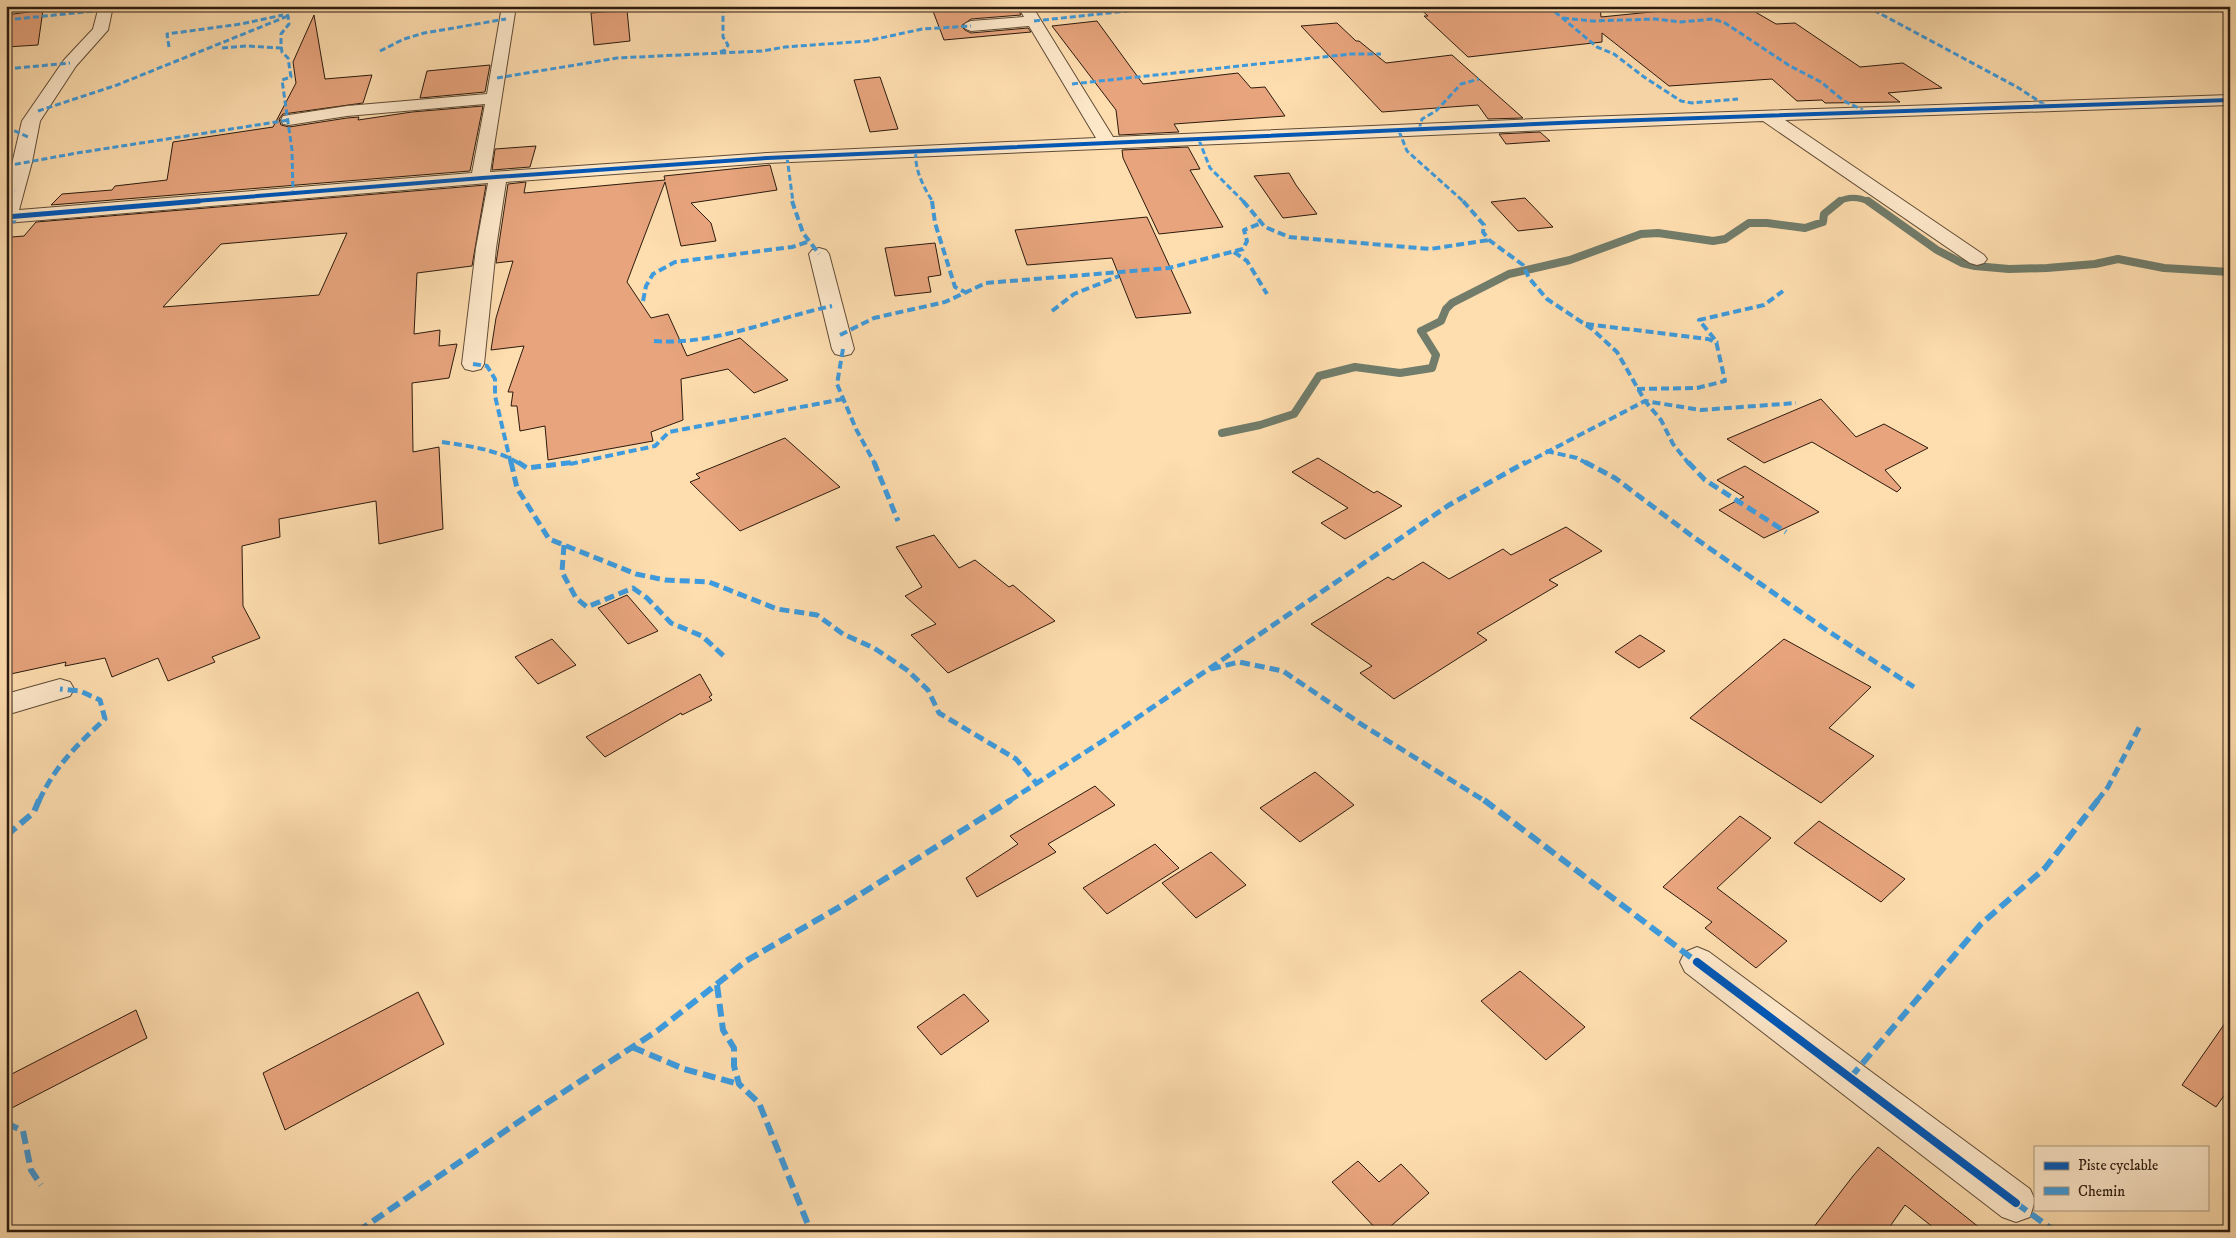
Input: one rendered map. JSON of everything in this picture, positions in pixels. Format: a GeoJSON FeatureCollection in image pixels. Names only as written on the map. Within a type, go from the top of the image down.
{"type":"FeatureCollection","features":[{"type":"Feature","properties":{"kind":"street"},"geometry":{"type":"LineString","coordinates":[[106,6],[100,30],[65,70],[32,121],[23,162],[7,217],[489,177],[767,158],[1766,116],[2230,100]]}},
{"type":"Feature","properties":{"kind":"street"},"geometry":{"type":"LineString","coordinates":[[473,364],[486,248],[494,98],[509,6]]}},
{"type":"Feature","properties":{"kind":"street"},"geometry":{"type":"LineString","coordinates":[[1025,6],[1108,144]]}},
{"type":"Feature","properties":{"kind":"street"},"geometry":{"type":"LineString","coordinates":[[971,26],[1034,21]]}},
{"type":"Feature","properties":{"kind":"street"},"geometry":{"type":"LineString","coordinates":[[289,120],[347,111],[494,98]]}},
{"type":"Feature","properties":{"kind":"street"},"geometry":{"type":"LineString","coordinates":[[1766,116],[1977,259]]}},
{"type":"Feature","properties":{"kind":"street"},"geometry":{"type":"LineString","coordinates":[[819,254],[843,349]]}},
{"type":"Feature","properties":{"kind":"street"},"geometry":{"type":"LineString","coordinates":[[6,704],[60,689]]}},
{"type":"Feature","properties":{"kind":"street"},"geometry":{"type":"LineString","coordinates":[[1697,962],[2016,1203]]}},
{"type":"Feature","properties":{"kind":"building"},"geometry":{"type":"Polygon","coordinates":[[[931,6],[1016,6],[1021,15],[971,19],[961,26],[971,33],[1028,28],[1031,32],[944,40],[931,6]]]}},
{"type":"Feature","properties":{"kind":"building"},"geometry":{"type":"Polygon","coordinates":[[[1417,6],[1600,6],[1601,17],[1711,6],[1745,6],[1776,24],[1795,23],[1860,67],[1903,63],[1942,88],[1888,93],[1900,102],[1825,103],[1822,100],[1797,101],[1772,79],[1669,86],[1602,33],[1602,42],[1468,57],[1424,16],[1428,16],[1417,6]]]}},
{"type":"Feature","properties":{"kind":"building"},"geometry":{"type":"Polygon","coordinates":[[[43,10],[38,45],[6,47],[6,15],[43,10]]]}},
{"type":"Feature","properties":{"kind":"building"},"geometry":{"type":"Polygon","coordinates":[[[627,10],[630,41],[594,45],[591,13],[627,10]]]}},
{"type":"Feature","properties":{"kind":"building"},"geometry":{"type":"Polygon","coordinates":[[[314,15],[325,79],[372,75],[363,103],[283,114],[279,119],[281,125],[289,127],[347,118],[359,117],[358,120],[412,112],[483,106],[470,171],[51,205],[62,194],[112,190],[115,186],[167,180],[173,142],[273,127],[296,83],[293,62],[314,15]]]}},
{"type":"Feature","properties":{"kind":"building"},"geometry":{"type":"Polygon","coordinates":[[[1097,21],[1143,84],[1238,73],[1251,88],[1265,87],[1285,116],[1174,124],[1179,132],[1119,135],[1116,110],[1052,26],[1097,21]]]}},
{"type":"Feature","properties":{"kind":"building"},"geometry":{"type":"Polygon","coordinates":[[[1337,23],[1356,41],[1359,41],[1386,63],[1452,55],[1523,118],[1488,119],[1478,105],[1382,112],[1301,26],[1337,23]]]}},
{"type":"Feature","properties":{"kind":"building"},"geometry":{"type":"Polygon","coordinates":[[[490,65],[485,92],[420,98],[427,71],[490,65]]]}},
{"type":"Feature","properties":{"kind":"building"},"geometry":{"type":"Polygon","coordinates":[[[880,77],[898,129],[870,132],[854,80],[880,77]]]}},
{"type":"Feature","properties":{"kind":"building"},"geometry":{"type":"Polygon","coordinates":[[[1540,132],[1550,141],[1506,144],[1499,134],[1540,132]]]}},
{"type":"Feature","properties":{"kind":"building"},"geometry":{"type":"Polygon","coordinates":[[[536,146],[530,167],[492,170],[495,149],[536,146]]]}},
{"type":"Feature","properties":{"kind":"building"},"geometry":{"type":"Polygon","coordinates":[[[1188,147],[1200,169],[1190,170],[1223,227],[1159,234],[1123,158],[1122,150],[1188,147]]]}},
{"type":"Feature","properties":{"kind":"building"},"geometry":{"type":"Polygon","coordinates":[[[770,165],[777,190],[691,203],[711,223],[716,241],[681,246],[665,182],[627,282],[651,318],[668,314],[687,356],[740,338],[788,380],[754,393],[728,369],[681,379],[683,420],[651,432],[653,441],[548,460],[545,426],[520,431],[517,406],[511,406],[513,392],[508,392],[524,346],[491,350],[496,318],[513,261],[496,263],[508,184],[526,182],[524,193],[665,180],[664,176],[770,165]]]}},
{"type":"Feature","properties":{"kind":"building"},"geometry":{"type":"Polygon","coordinates":[[[1289,173],[1317,214],[1283,218],[1254,176],[1289,173]]]}},
{"type":"Feature","properties":{"kind":"building"},"geometry":{"type":"Polygon","coordinates":[[[486,185],[472,266],[417,273],[414,334],[440,330],[439,346],[457,344],[449,378],[412,383],[413,452],[439,447],[443,529],[379,544],[376,501],[279,519],[280,537],[242,546],[243,606],[260,638],[212,657],[215,662],[168,681],[158,658],[112,677],[105,658],[65,666],[66,662],[6,675],[6,248],[12,237],[24,236],[36,222],[486,185]],[[347,233],[221,244],[163,307],[319,295],[347,233]]]}},
{"type":"Feature","properties":{"kind":"building"},"geometry":{"type":"Polygon","coordinates":[[[1525,198],[1553,227],[1518,231],[1491,202],[1525,198]]]}},
{"type":"Feature","properties":{"kind":"building"},"geometry":{"type":"Polygon","coordinates":[[[1147,217],[1191,313],[1136,318],[1112,258],[1027,265],[1015,230],[1147,217]]]}},
{"type":"Feature","properties":{"kind":"building"},"geometry":{"type":"Polygon","coordinates":[[[935,243],[941,275],[928,277],[931,292],[895,296],[885,248],[935,243]]]}},
{"type":"Feature","properties":{"kind":"building"},"geometry":{"type":"Polygon","coordinates":[[[1821,399],[1856,437],[1884,424],[1928,448],[1885,470],[1901,488],[1897,492],[1812,442],[1764,463],[1727,439],[1821,399]]]}},
{"type":"Feature","properties":{"kind":"building"},"geometry":{"type":"Polygon","coordinates":[[[785,438],[840,487],[740,531],[690,482],[700,478],[696,474],[785,438]]]}},
{"type":"Feature","properties":{"kind":"building"},"geometry":{"type":"Polygon","coordinates":[[[1318,458],[1374,493],[1377,491],[1402,506],[1345,539],[1321,523],[1348,508],[1292,472],[1318,458]]]}},
{"type":"Feature","properties":{"kind":"building"},"geometry":{"type":"Polygon","coordinates":[[[1745,466],[1819,512],[1764,538],[1719,510],[1744,497],[1717,480],[1745,466]]]}},
{"type":"Feature","properties":{"kind":"building"},"geometry":{"type":"Polygon","coordinates":[[[1566,527],[1602,551],[1549,580],[1558,585],[1477,633],[1487,640],[1394,699],[1360,673],[1372,666],[1311,624],[1388,577],[1393,580],[1423,562],[1449,579],[1503,549],[1511,555],[1566,527]]]}},
{"type":"Feature","properties":{"kind":"building"},"geometry":{"type":"Polygon","coordinates":[[[934,535],[959,568],[975,560],[1009,587],[1013,585],[1055,621],[948,673],[911,635],[936,624],[905,596],[922,587],[896,547],[934,535]]]}},
{"type":"Feature","properties":{"kind":"building"},"geometry":{"type":"Polygon","coordinates":[[[627,595],[658,631],[628,644],[598,608],[627,595]]]}},
{"type":"Feature","properties":{"kind":"building"},"geometry":{"type":"Polygon","coordinates":[[[1640,635],[1665,651],[1639,668],[1615,652],[1640,635]]]}},
{"type":"Feature","properties":{"kind":"building"},"geometry":{"type":"Polygon","coordinates":[[[552,639],[576,665],[538,684],[515,657],[552,639]]]}},
{"type":"Feature","properties":{"kind":"building"},"geometry":{"type":"Polygon","coordinates":[[[1784,639],[1871,687],[1829,728],[1874,756],[1821,803],[1690,718],[1784,639]]]}},
{"type":"Feature","properties":{"kind":"building"},"geometry":{"type":"Polygon","coordinates":[[[700,674],[712,695],[709,697],[712,700],[682,715],[681,713],[605,757],[586,737],[700,674]]]}},
{"type":"Feature","properties":{"kind":"building"},"geometry":{"type":"Polygon","coordinates":[[[1315,772],[1354,805],[1300,842],[1260,808],[1315,772]]]}},
{"type":"Feature","properties":{"kind":"building"},"geometry":{"type":"Polygon","coordinates":[[[1095,786],[1115,805],[1048,844],[1056,852],[977,897],[966,878],[1018,844],[1010,836],[1095,786]]]}},
{"type":"Feature","properties":{"kind":"building"},"geometry":{"type":"Polygon","coordinates":[[[1740,816],[1771,838],[1717,888],[1787,941],[1756,968],[1705,928],[1712,922],[1663,887],[1740,816]]]}},
{"type":"Feature","properties":{"kind":"building"},"geometry":{"type":"Polygon","coordinates":[[[1819,821],[1905,879],[1881,902],[1794,843],[1819,821]]]}},
{"type":"Feature","properties":{"kind":"building"},"geometry":{"type":"Polygon","coordinates":[[[1155,844],[1179,868],[1107,914],[1083,888],[1155,844]]]}},
{"type":"Feature","properties":{"kind":"building"},"geometry":{"type":"Polygon","coordinates":[[[1211,852],[1246,885],[1196,918],[1162,883],[1211,852]]]}},
{"type":"Feature","properties":{"kind":"building"},"geometry":{"type":"Polygon","coordinates":[[[1520,971],[1585,1027],[1546,1060],[1481,1001],[1520,971]]]}},
{"type":"Feature","properties":{"kind":"building"},"geometry":{"type":"Polygon","coordinates":[[[418,992],[444,1044],[285,1130],[263,1073],[418,992]]]}},
{"type":"Feature","properties":{"kind":"building"},"geometry":{"type":"Polygon","coordinates":[[[964,994],[989,1021],[941,1055],[917,1027],[964,994]]]}},
{"type":"Feature","properties":{"kind":"building"},"geometry":{"type":"Polygon","coordinates":[[[136,1010],[147,1038],[6,1111],[6,1077],[136,1010]]]}},
{"type":"Feature","properties":{"kind":"building"},"geometry":{"type":"Polygon","coordinates":[[[2230,1016],[2230,1087],[2216,1107],[2182,1085],[2230,1016]]]}},
{"type":"Feature","properties":{"kind":"building"},"geometry":{"type":"Polygon","coordinates":[[[1878,1147],[1985,1232],[1939,1232],[1905,1205],[1886,1232],[1810,1232],[1878,1147]]]}},
{"type":"Feature","properties":{"kind":"building"},"geometry":{"type":"Polygon","coordinates":[[[1358,1161],[1379,1182],[1401,1164],[1429,1193],[1384,1232],[1379,1232],[1332,1182],[1358,1161]]]}},
{"type":"Feature","properties":{"kind":"waterway"},"geometry":{"type":"LineString","coordinates":[[2217,6],[2230,11]]}},
{"type":"Feature","properties":{"kind":"waterway"},"geometry":{"type":"LineString","coordinates":[[1839,201],[1854,198],[1869,202]]}},
{"type":"Feature","properties":{"kind":"waterway"},"geometry":{"type":"LineString","coordinates":[[1222,433],[1260,425],[1294,414],[1319,376],[1355,367],[1400,373],[1432,368],[1436,355],[1421,331],[1441,321],[1446,309],[1452,303],[1509,274],[1570,260],[1641,234],[1658,233],[1713,241],[1725,239],[1749,223],[1767,223],[1805,228],[1823,222],[1824,214],[1839,201]]}},
{"type":"Feature","properties":{"kind":"waterway"},"geometry":{"type":"LineString","coordinates":[[1869,202],[1937,250],[1962,263],[1975,266],[2009,269],[2047,268],[2095,264],[2118,259],[2164,268],[2230,272]]}},
{"type":"Feature","properties":{"kind":"marked path"},"geometry":{"type":"LineString","coordinates":[[6,20],[143,6]]}},
{"type":"Feature","properties":{"kind":"marked path"},"geometry":{"type":"LineString","coordinates":[[283,6],[288,16],[289,24],[281,34],[281,45],[282,52],[288,58],[291,77],[282,80],[292,150],[293,194]]}},
{"type":"Feature","properties":{"kind":"marked path"},"geometry":{"type":"LineString","coordinates":[[508,10],[551,6]]}},
{"type":"Feature","properties":{"kind":"marked path"},"geometry":{"type":"LineString","coordinates":[[720,52],[725,50],[728,45],[723,37],[723,6]]}},
{"type":"Feature","properties":{"kind":"marked path"},"geometry":{"type":"LineString","coordinates":[[1034,21],[1174,6]]}},
{"type":"Feature","properties":{"kind":"marked path"},"geometry":{"type":"LineString","coordinates":[[1470,6],[1470,14]]}},
{"type":"Feature","properties":{"kind":"marked path"},"geometry":{"type":"LineString","coordinates":[[1548,6],[1597,47],[1614,54],[1644,77],[1681,101],[1692,103],[1738,99]]}},
{"type":"Feature","properties":{"kind":"marked path"},"geometry":{"type":"LineString","coordinates":[[1866,6],[2017,87],[2045,105]]}},
{"type":"Feature","properties":{"kind":"marked path"},"geometry":{"type":"LineString","coordinates":[[169,47],[167,34],[241,24],[283,15]]}},
{"type":"Feature","properties":{"kind":"marked path"},"geometry":{"type":"LineString","coordinates":[[38,111],[117,85],[288,16]]}},
{"type":"Feature","properties":{"kind":"marked path"},"geometry":{"type":"LineString","coordinates":[[1563,18],[1592,21],[1655,19],[1681,22],[1713,19],[1725,23],[1790,66],[1821,82],[1844,101],[1863,110]]}},
{"type":"Feature","properties":{"kind":"marked path"},"geometry":{"type":"LineString","coordinates":[[380,51],[412,36],[506,19]]}},
{"type":"Feature","properties":{"kind":"marked path"},"geometry":{"type":"LineString","coordinates":[[497,78],[617,58],[762,51],[785,47],[867,41],[922,29],[971,26]]}},
{"type":"Feature","properties":{"kind":"marked path"},"geometry":{"type":"LineString","coordinates":[[222,48],[247,46],[282,48]]}},
{"type":"Feature","properties":{"kind":"marked path"},"geometry":{"type":"LineString","coordinates":[[1072,84],[1351,54],[1381,54]]}},
{"type":"Feature","properties":{"kind":"marked path"},"geometry":{"type":"LineString","coordinates":[[6,69],[70,63]]}},
{"type":"Feature","properties":{"kind":"marked path"},"geometry":{"type":"LineString","coordinates":[[1419,130],[1422,119],[1436,111],[1461,84],[1479,79]]}},
{"type":"Feature","properties":{"kind":"marked path"},"geometry":{"type":"LineString","coordinates":[[6,166],[289,120]]}},
{"type":"Feature","properties":{"kind":"marked path"},"geometry":{"type":"LineString","coordinates":[[6,127],[28,137]]}},
{"type":"Feature","properties":{"kind":"marked path"},"geometry":{"type":"LineString","coordinates":[[1399,131],[1407,151],[1468,206],[1484,225],[1483,232],[1489,240],[1523,265],[1529,278],[1547,299],[1592,329],[1617,352],[1645,401],[1661,420],[1673,444],[1689,464],[1705,480],[1786,532]]}},
{"type":"Feature","properties":{"kind":"marked path"},"geometry":{"type":"LineString","coordinates":[[1199,140],[1210,168],[1239,196],[1265,227],[1289,237],[1430,249],[1489,240]]}},
{"type":"Feature","properties":{"kind":"marked path"},"geometry":{"type":"LineString","coordinates":[[916,152],[915,160],[924,187],[934,205],[935,223],[955,287],[965,292]]}},
{"type":"Feature","properties":{"kind":"marked path"},"geometry":{"type":"LineString","coordinates":[[787,157],[794,209],[803,233],[819,254]]}},
{"type":"Feature","properties":{"kind":"marked path"},"geometry":{"type":"LineString","coordinates":[[6,189],[15,191]]}},
{"type":"Feature","properties":{"kind":"marked path"},"geometry":{"type":"LineString","coordinates":[[6,233],[17,216]]}},
{"type":"Feature","properties":{"kind":"marked path"},"geometry":{"type":"LineString","coordinates":[[840,335],[874,318],[945,302],[986,283],[1169,268],[1243,249],[1247,241],[1244,230],[1261,223]]}},
{"type":"Feature","properties":{"kind":"marked path"},"geometry":{"type":"LineString","coordinates":[[643,301],[646,286],[653,274],[675,262],[792,247],[807,242]]}},
{"type":"Feature","properties":{"kind":"marked path"},"geometry":{"type":"LineString","coordinates":[[1234,252],[1247,261],[1267,294]]}},
{"type":"Feature","properties":{"kind":"marked path"},"geometry":{"type":"LineString","coordinates":[[1052,311],[1058,304],[1074,294],[1119,276]]}},
{"type":"Feature","properties":{"kind":"marked path"},"geometry":{"type":"LineString","coordinates":[[1637,389],[1697,388],[1725,381],[1716,341],[1699,320],[1764,305],[1783,291]]}},
{"type":"Feature","properties":{"kind":"marked path"},"geometry":{"type":"LineString","coordinates":[[654,341],[696,341],[832,306]]}},
{"type":"Feature","properties":{"kind":"marked path"},"geometry":{"type":"LineString","coordinates":[[1586,324],[1708,339],[1718,343]]}},
{"type":"Feature","properties":{"kind":"marked path"},"geometry":{"type":"LineString","coordinates":[[843,349],[837,384],[856,429],[879,471],[898,521]]}},
{"type":"Feature","properties":{"kind":"marked path"},"geometry":{"type":"LineString","coordinates":[[473,364],[487,366],[495,379],[495,396],[517,488],[549,539],[636,574],[665,580],[709,582],[777,609],[817,615],[843,634],[874,648],[907,670],[928,690],[939,713],[1016,759],[1037,784]]}},
{"type":"Feature","properties":{"kind":"marked path"},"geometry":{"type":"LineString","coordinates":[[442,442],[477,447],[509,457],[527,468],[568,464],[655,446],[669,432],[843,399]]}},
{"type":"Feature","properties":{"kind":"marked path"},"geometry":{"type":"LineString","coordinates":[[357,1232],[533,1112],[657,1031],[746,961],[848,902],[1037,784],[1449,505],[1572,437],[1645,401],[1701,410],[1796,403]]}},
{"type":"Feature","properties":{"kind":"marked path"},"geometry":{"type":"LineString","coordinates":[[1546,451],[1577,458],[1615,478],[1692,536],[1828,631],[1914,687]]}},
{"type":"Feature","properties":{"kind":"marked path"},"geometry":{"type":"LineString","coordinates":[[564,545],[562,572],[576,598],[587,607],[633,588],[647,598],[671,623],[702,636],[726,658]]}},
{"type":"Feature","properties":{"kind":"marked path"},"geometry":{"type":"LineString","coordinates":[[1211,669],[1239,662],[1283,671],[1364,726],[1474,793],[1697,962]]}},
{"type":"Feature","properties":{"kind":"marked path"},"geometry":{"type":"LineString","coordinates":[[6,836],[34,812],[49,779],[75,746],[105,719],[100,700],[80,691],[60,689]]}},
{"type":"Feature","properties":{"kind":"marked path"},"geometry":{"type":"LineString","coordinates":[[1850,1078],[1981,924],[2045,868],[2108,787],[2141,724]]}},
{"type":"Feature","properties":{"kind":"marked path"},"geometry":{"type":"LineString","coordinates":[[717,985],[723,1030],[734,1048],[734,1066],[739,1084],[759,1103],[811,1232]]}},
{"type":"Feature","properties":{"kind":"marked path"},"geometry":{"type":"LineString","coordinates":[[632,1047],[684,1069],[739,1084]]}},
{"type":"Feature","properties":{"kind":"marked path"},"geometry":{"type":"LineString","coordinates":[[6,1123],[23,1131],[31,1170],[41,1185]]}},
{"type":"Feature","properties":{"kind":"marked path"},"geometry":{"type":"LineString","coordinates":[[2016,1203],[2056,1232]]}},
{"type":"Feature","properties":{"kind":"cycle path"},"geometry":{"type":"LineString","coordinates":[[6,217],[482,178],[767,158],[1582,122],[2230,100]]}},
{"type":"Feature","properties":{"kind":"cycle path"},"geometry":{"type":"LineString","coordinates":[[1697,962],[2016,1203]]}}]}
